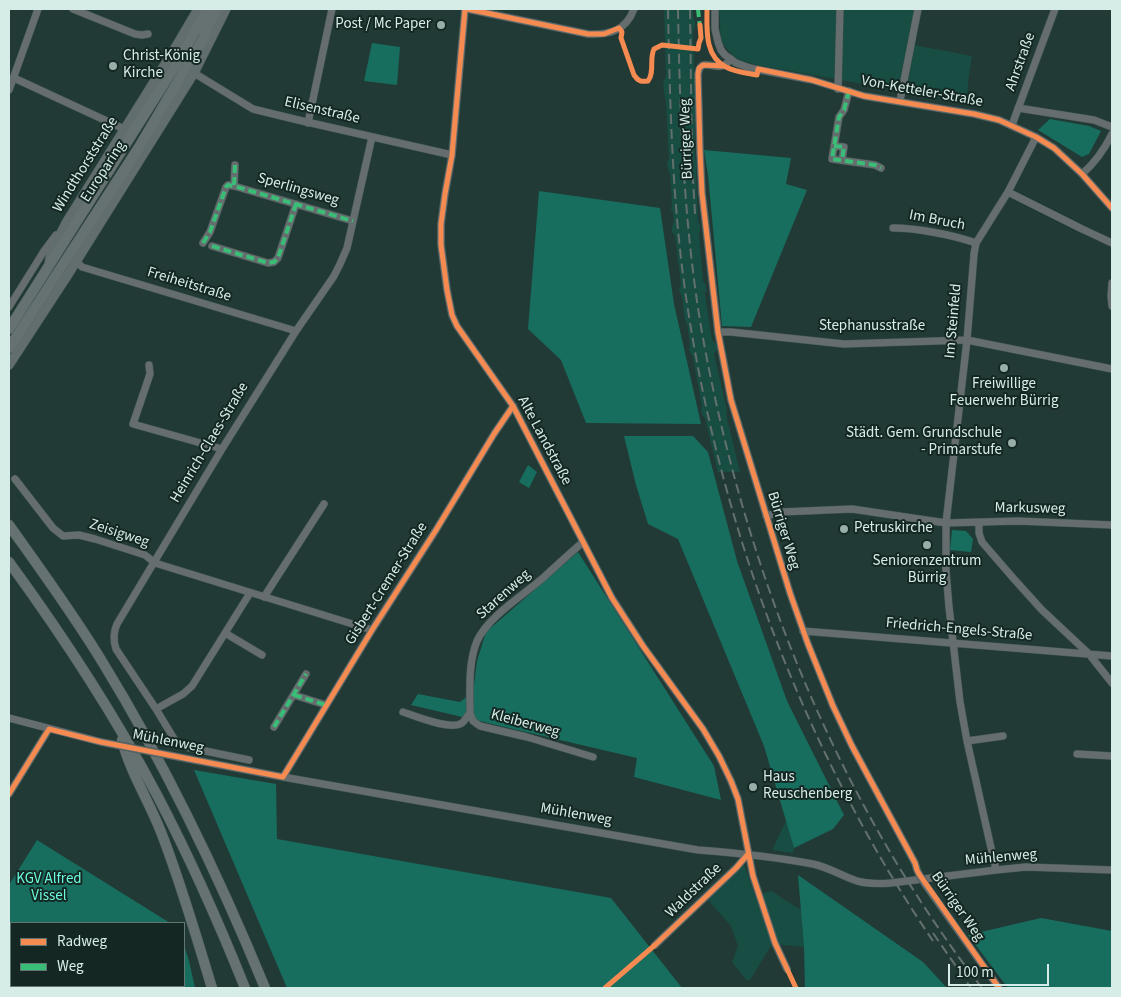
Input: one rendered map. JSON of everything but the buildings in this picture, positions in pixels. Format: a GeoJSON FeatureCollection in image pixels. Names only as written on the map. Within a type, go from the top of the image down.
{"type":"FeatureCollection","features":[{"type":"Feature","properties":{"kind":"highway","name":"Europaring"},"geometry":{"type":"LineString","coordinates":[[9,329],[177,63],[208,9]]}},
{"type":"Feature","properties":{"kind":"highway","name":"Europaring"},"geometry":{"type":"LineString","coordinates":[[9,348],[139,147],[204,37],[217,9]]}},
{"type":"Feature","properties":{"kind":"highway"},"geometry":{"type":"LineString","coordinates":[[9,525],[67,607],[103,663],[174,789],[248,947],[265,988]]}},
{"type":"Feature","properties":{"kind":"highway"},"geometry":{"type":"LineString","coordinates":[[9,562],[66,644],[119,727],[157,794],[189,859],[245,988]]}},
{"type":"Feature","properties":{"kind":"highway"},"geometry":{"type":"LineString","coordinates":[[119,727],[126,755],[172,860],[212,988]]}},
{"type":"Feature","properties":{"kind":"main road","name":"Windthorststraße"},"geometry":{"type":"LineString","coordinates":[[66,224],[198,9]]}},
{"type":"Feature","properties":{"kind":"main road"},"geometry":{"type":"LineString","coordinates":[[9,365],[194,74],[226,9]]}},
{"type":"Feature","properties":{"kind":"main road"},"geometry":{"type":"LineString","coordinates":[[49,266],[51,252],[66,224]]}},
{"type":"Feature","properties":{"kind":"street"},"geometry":{"type":"LineString","coordinates":[[9,90],[38,9]]}},
{"type":"Feature","properties":{"kind":"street"},"geometry":{"type":"LineString","coordinates":[[72,9],[135,34],[148,34]]}},
{"type":"Feature","properties":{"kind":"street"},"geometry":{"type":"LineString","coordinates":[[308,123],[332,9]]}},
{"type":"Feature","properties":{"kind":"street"},"geometry":{"type":"LineString","coordinates":[[466,9],[588,34],[601,34],[615,31],[623,26],[632,16],[634,9]]}},
{"type":"Feature","properties":{"kind":"street","name":"Alte Landstraße"},"geometry":{"type":"LineString","coordinates":[[466,9],[452,155],[441,224],[441,245],[452,314],[457,326],[514,406],[612,598],[703,729],[719,756],[738,799],[753,876],[775,943],[787,970]]}},
{"type":"Feature","properties":{"kind":"street"},"geometry":{"type":"LineString","coordinates":[[715,9],[715,29],[718,42],[721,50],[731,59]]}},
{"type":"Feature","properties":{"kind":"street"},"geometry":{"type":"LineString","coordinates":[[838,89],[840,9]]}},
{"type":"Feature","properties":{"kind":"street"},"geometry":{"type":"LineString","coordinates":[[900,101],[918,9]]}},
{"type":"Feature","properties":{"kind":"street","name":"Ahrstraße"},"geometry":{"type":"LineString","coordinates":[[1012,125],[1055,9]]}},
{"type":"Feature","properties":{"kind":"street","name":"Von-Ketteler-Straße"},"geometry":{"type":"LineString","coordinates":[[731,59],[750,68],[812,80],[864,96],[986,116],[1012,125],[1054,148],[1082,174],[1112,208]]}},
{"type":"Feature","properties":{"kind":"street","name":"Bürriger Weg"},"geometry":{"type":"LineString","coordinates":[[731,59],[723,66],[703,65],[699,68],[698,74],[702,193],[718,332],[731,400],[790,593],[833,706],[919,874],[999,988]]}},
{"type":"Feature","properties":{"kind":"street","name":"Elisenstraße"},"geometry":{"type":"LineString","coordinates":[[194,74],[253,109],[452,155]]}},
{"type":"Feature","properties":{"kind":"street"},"geometry":{"type":"LineString","coordinates":[[14,78],[124,129]]}},
{"type":"Feature","properties":{"kind":"street"},"geometry":{"type":"LineString","coordinates":[[849,91],[844,110],[839,117],[832,159],[875,165],[880,168]]}},
{"type":"Feature","properties":{"kind":"street"},"geometry":{"type":"LineString","coordinates":[[1018,108],[1094,120],[1112,128]]}},
{"type":"Feature","properties":{"kind":"street"},"geometry":{"type":"LineString","coordinates":[[1082,174],[1103,152],[1112,134]]}},
{"type":"Feature","properties":{"kind":"street","name":"Heinrich-Claes-Straße"},"geometry":{"type":"LineString","coordinates":[[186,747],[176,742],[116,649],[113,641],[114,632],[222,449],[296,331],[334,276],[347,248],[372,137]]}},
{"type":"Feature","properties":{"kind":"street","name":"Im Steinfeld"},"geometry":{"type":"LineString","coordinates":[[996,870],[960,702],[946,571],[946,523],[976,243],[1008,192],[1036,137]]}},
{"type":"Feature","properties":{"kind":"street","name":"Sperlingsweg"},"geometry":{"type":"LineString","coordinates":[[235,165],[231,186],[353,220]]}},
{"type":"Feature","properties":{"kind":"street"},"geometry":{"type":"LineString","coordinates":[[203,242],[210,232],[226,187],[231,186]]}},
{"type":"Feature","properties":{"kind":"street"},"geometry":{"type":"LineString","coordinates":[[1008,192],[1112,243]]}},
{"type":"Feature","properties":{"kind":"street"},"geometry":{"type":"LineString","coordinates":[[212,246],[268,263],[274,262],[278,258],[296,204]]}},
{"type":"Feature","properties":{"kind":"street","name":"Windthorststraße"},"geometry":{"type":"LineString","coordinates":[[9,307],[44,251],[66,224]]}},
{"type":"Feature","properties":{"kind":"street","name":"Im Bruch"},"geometry":{"type":"LineString","coordinates":[[893,228],[922,230],[976,243]]}},
{"type":"Feature","properties":{"kind":"street","name":"Freiheitstraße"},"geometry":{"type":"LineString","coordinates":[[76,261],[82,267],[296,331]]}},
{"type":"Feature","properties":{"kind":"street"},"geometry":{"type":"LineString","coordinates":[[1112,283],[1112,306]]}},
{"type":"Feature","properties":{"kind":"street","name":"Stephanusstraße"},"geometry":{"type":"LineString","coordinates":[[718,332],[844,344],[966,340],[1112,369]]}},
{"type":"Feature","properties":{"kind":"street"},"geometry":{"type":"LineString","coordinates":[[149,365],[150,374],[133,424],[222,449]]}},
{"type":"Feature","properties":{"kind":"street","name":"Gisbert-Cremer-Straße"},"geometry":{"type":"LineString","coordinates":[[283,776],[494,434],[514,406]]}},
{"type":"Feature","properties":{"kind":"street","name":"Zeisigweg"},"geometry":{"type":"LineString","coordinates":[[15,479],[53,528],[63,536],[79,535],[95,539],[145,555],[155,563],[372,630]]}},
{"type":"Feature","properties":{"kind":"street"},"geometry":{"type":"LineString","coordinates":[[264,597],[324,504]]}},
{"type":"Feature","properties":{"kind":"street","name":"Markusweg"},"geometry":{"type":"LineString","coordinates":[[766,516],[780,512],[852,509],[946,523],[1018,521],[1112,525]]}},
{"type":"Feature","properties":{"kind":"street"},"geometry":{"type":"LineString","coordinates":[[979,522],[979,533],[982,542],[1042,610],[1089,654],[1112,683]]}},
{"type":"Feature","properties":{"kind":"street","name":"Starenweg"},"geometry":{"type":"LineString","coordinates":[[470,713],[472,662],[477,643],[484,629],[582,542]]}},
{"type":"Feature","properties":{"kind":"street"},"geometry":{"type":"LineString","coordinates":[[156,709],[183,694],[192,686],[250,593]]}},
{"type":"Feature","properties":{"kind":"street","name":"Friedrich-Engels-Straße"},"geometry":{"type":"LineString","coordinates":[[803,631],[1112,656]]}},
{"type":"Feature","properties":{"kind":"street"},"geometry":{"type":"LineString","coordinates":[[225,633],[262,656]]}},
{"type":"Feature","properties":{"kind":"street"},"geometry":{"type":"LineString","coordinates":[[274,727],[306,674]]}},
{"type":"Feature","properties":{"kind":"street"},"geometry":{"type":"LineString","coordinates":[[294,695],[326,705]]}},
{"type":"Feature","properties":{"kind":"street","name":"Kleiberweg"},"geometry":{"type":"LineString","coordinates":[[403,712],[455,726],[462,723],[470,713]]}},
{"type":"Feature","properties":{"kind":"street","name":"Kleiberweg"},"geometry":{"type":"LineString","coordinates":[[470,713],[473,721],[480,726],[527,737],[593,757]]}},
{"type":"Feature","properties":{"kind":"street","name":"Mühlenweg"},"geometry":{"type":"LineString","coordinates":[[9,718],[101,742],[188,759],[698,850],[748,854],[816,865],[856,881],[874,884],[1026,867],[1112,870]]}},
{"type":"Feature","properties":{"kind":"street"},"geometry":{"type":"LineString","coordinates":[[9,794],[49,729]]}},
{"type":"Feature","properties":{"kind":"street"},"geometry":{"type":"LineString","coordinates":[[967,741],[1004,736]]}},
{"type":"Feature","properties":{"kind":"street","name":"Mühlenweg"},"geometry":{"type":"LineString","coordinates":[[186,747],[249,760]]}},
{"type":"Feature","properties":{"kind":"street"},"geometry":{"type":"LineString","coordinates":[[1077,754],[1112,756]]}},
{"type":"Feature","properties":{"kind":"street","name":"Waldstraße"},"geometry":{"type":"LineString","coordinates":[[655,946],[736,868],[748,854]]}},
{"type":"Feature","properties":{"kind":"shaded area"},"geometry":{"type":"Polygon","coordinates":[[[664,9],[693,9],[695,22],[693,32],[695,88],[697,91],[695,99],[695,159],[697,161],[698,222],[700,225],[703,281],[706,285],[705,294],[712,340],[717,345],[717,350],[714,354],[740,472],[718,472],[705,418],[701,411],[702,406],[693,357],[689,350],[687,323],[679,289],[681,284],[675,236],[672,232],[674,221],[671,210],[670,173],[667,163],[669,159],[663,82],[666,76],[664,9]]]}},
{"type":"Feature","properties":{"kind":"shaded area"},"geometry":{"type":"Polygon","coordinates":[[[719,9],[916,9],[909,44],[972,56],[967,103],[739,60],[731,54],[721,41],[719,9]]]}},
{"type":"Feature","properties":{"kind":"shaded area"},"geometry":{"type":"Polygon","coordinates":[[[786,821],[794,848],[793,853],[772,850],[786,821]]]}},
{"type":"Feature","properties":{"kind":"shaded area"},"geometry":{"type":"Polygon","coordinates":[[[744,864],[755,896],[771,891],[801,910],[804,947],[772,944],[750,980],[746,980],[732,962],[738,946],[731,926],[706,898],[744,864]]]}},
{"type":"Feature","properties":{"kind":"green space"},"geometry":{"type":"Polygon","coordinates":[[[372,43],[400,47],[397,85],[364,81],[372,43]]]}},
{"type":"Feature","properties":{"kind":"green space"},"geometry":{"type":"Polygon","coordinates":[[[1050,119],[1089,126],[1101,131],[1089,154],[1082,157],[1038,130],[1050,119]]]}},
{"type":"Feature","properties":{"kind":"green space"},"geometry":{"type":"Polygon","coordinates":[[[704,150],[791,158],[786,184],[807,190],[751,327],[722,326],[704,150]]]}},
{"type":"Feature","properties":{"kind":"green space"},"geometry":{"type":"Polygon","coordinates":[[[539,191],[660,208],[674,304],[701,424],[586,423],[561,360],[528,329],[539,191]]]}},
{"type":"Feature","properties":{"kind":"green space"},"geometry":{"type":"Polygon","coordinates":[[[624,436],[693,436],[708,452],[737,561],[787,701],[844,815],[833,829],[794,848],[764,746],[678,539],[648,524],[624,436]]]}},
{"type":"Feature","properties":{"kind":"green space"},"geometry":{"type":"Polygon","coordinates":[[[528,465],[537,472],[529,488],[519,482],[528,465]]]}},
{"type":"Feature","properties":{"kind":"green space"},"geometry":{"type":"Polygon","coordinates":[[[952,530],[966,531],[973,539],[971,552],[950,550],[952,530]]]}},
{"type":"Feature","properties":{"kind":"green space"},"geometry":{"type":"Polygon","coordinates":[[[578,552],[714,766],[721,800],[634,777],[637,758],[411,705],[418,694],[460,702],[473,692],[477,661],[486,632],[578,552]]]}},
{"type":"Feature","properties":{"kind":"green space"},"geometry":{"type":"Polygon","coordinates":[[[194,770],[276,784],[277,839],[611,898],[682,988],[287,988],[194,770]]]}},
{"type":"Feature","properties":{"kind":"green space","name":"KGV Alfred Vissel"},"geometry":{"type":"Polygon","coordinates":[[[37,840],[168,922],[10,922],[10,987],[185,987],[185,948],[195,988],[9,988],[9,885],[37,840]]]}},
{"type":"Feature","properties":{"kind":"green space"},"geometry":{"type":"Polygon","coordinates":[[[798,875],[923,962],[947,988],[805,988],[804,947],[798,875]]]}},
{"type":"Feature","properties":{"kind":"green space"},"geometry":{"type":"Polygon","coordinates":[[[1041,918],[1112,931],[1112,987],[1008,988],[968,935],[1041,918]]]}},
{"type":"Feature","properties":{"kind":"railway"},"geometry":{"type":"LineString","coordinates":[[668,9],[672,150],[685,290],[700,376],[719,462],[743,547],[772,630],[806,711],[844,790],[886,867],[933,941]]}},
{"type":"Feature","properties":{"kind":"railway"},"geometry":{"type":"LineString","coordinates":[[678,9],[684,179],[698,307],[719,418],[757,553],[780,620],[806,685],[835,749],[867,811],[921,902],[982,988]]}},
{"type":"Feature","properties":{"kind":"railway"},"geometry":{"type":"LineString","coordinates":[[690,9],[692,162],[695,214]]}},
{"type":"Feature","properties":{"kind":"railway"},"geometry":{"type":"LineString","coordinates":[[933,933],[971,988]]}},
{"type":"Feature","properties":{"kind":"marked path"},"geometry":{"type":"LineString","coordinates":[[698,9],[700,28]]}},
{"type":"Feature","properties":{"kind":"marked path"},"geometry":{"type":"LineString","coordinates":[[849,91],[844,110],[839,117],[832,159],[875,165],[881,168]]}},
{"type":"Feature","properties":{"kind":"marked path"},"geometry":{"type":"LineString","coordinates":[[834,146],[844,147],[842,160]]}},
{"type":"Feature","properties":{"kind":"marked path"},"geometry":{"type":"LineString","coordinates":[[235,165],[234,186],[353,221]]}},
{"type":"Feature","properties":{"kind":"marked path"},"geometry":{"type":"LineString","coordinates":[[203,243],[210,232],[226,187],[228,185],[234,186]]}},
{"type":"Feature","properties":{"kind":"marked path"},"geometry":{"type":"LineString","coordinates":[[212,246],[268,263],[274,262],[278,258],[296,204]]}},
{"type":"Feature","properties":{"kind":"marked path"},"geometry":{"type":"LineString","coordinates":[[274,727],[306,674]]}},
{"type":"Feature","properties":{"kind":"marked path"},"geometry":{"type":"LineString","coordinates":[[294,695],[326,705]]}},
{"type":"Feature","properties":{"kind":"cycle path"},"geometry":{"type":"LineString","coordinates":[[465,9],[452,155],[441,224],[441,245],[452,315],[457,326],[513,406],[612,598],[643,646],[703,729],[719,756],[738,799],[753,876],[775,943],[796,988]]}},
{"type":"Feature","properties":{"kind":"cycle path"},"geometry":{"type":"LineString","coordinates":[[467,9],[588,34],[604,34],[619,28],[622,32],[621,38],[634,75],[638,80],[643,81],[648,81],[650,77],[654,49],[662,45],[698,49],[701,38],[700,25]]}},
{"type":"Feature","properties":{"kind":"cycle path"},"geometry":{"type":"LineString","coordinates":[[707,9],[707,33],[710,49],[719,62],[726,67],[757,75],[758,69],[812,80],[864,96],[974,114],[999,120],[1036,137],[1054,148],[1082,174],[1112,208]]}},
{"type":"Feature","properties":{"kind":"cycle path"},"geometry":{"type":"LineString","coordinates":[[723,66],[703,65],[699,68],[698,74],[702,193],[718,332],[731,400],[790,593],[833,706],[919,874],[999,988]]}},
{"type":"Feature","properties":{"kind":"cycle path"},"geometry":{"type":"LineString","coordinates":[[9,794],[49,729],[101,742],[283,777],[372,630],[513,406]]}},
{"type":"Feature","properties":{"kind":"cycle path"},"geometry":{"type":"LineString","coordinates":[[605,988],[655,945],[736,868],[748,854]]}},
{"type":"Feature","properties":{"kind":"place","name":"Post / Mc Paper"},"geometry":{"type":"Point","coordinates":[441,25]}},
{"type":"Feature","properties":{"kind":"place","name":"Christ-König Kirche"},"geometry":{"type":"Point","coordinates":[113,66]}},
{"type":"Feature","properties":{"kind":"place","name":"Freiwillige Feuerwehr Bürrig"},"geometry":{"type":"Point","coordinates":[1004,368]}},
{"type":"Feature","properties":{"kind":"place","name":"Städt. Gem. Grundschule - Primarstufe"},"geometry":{"type":"Point","coordinates":[1012,443]}},
{"type":"Feature","properties":{"kind":"place","name":"Petruskirche"},"geometry":{"type":"Point","coordinates":[844,529]}},
{"type":"Feature","properties":{"kind":"place","name":"Seniorenzentrum Bürrig"},"geometry":{"type":"Point","coordinates":[927,545]}},
{"type":"Feature","properties":{"kind":"place","name":"Haus Reuschenberg"},"geometry":{"type":"Point","coordinates":[753,787]}}]}
